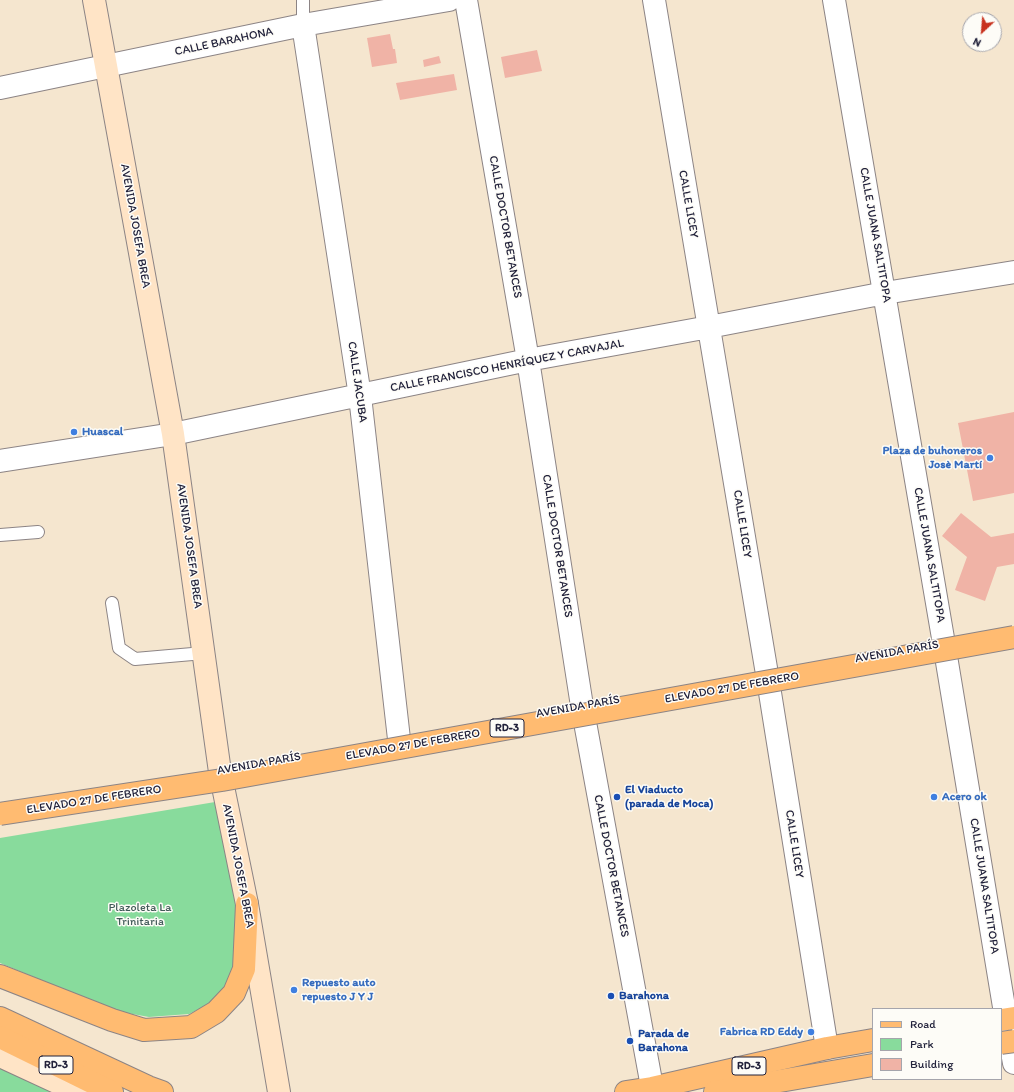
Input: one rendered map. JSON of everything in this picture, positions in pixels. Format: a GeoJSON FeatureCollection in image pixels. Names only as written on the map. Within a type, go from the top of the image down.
{"type":"FeatureCollection","features":[{"type":"Feature","properties":{"kind":"main road","name":"AVENIDA JOSEFA BREA"},"geometry":{"type":"LineString","coordinates":[[94,0],[173,434],[220,772],[247,904],[279,1092]]}},
{"type":"Feature","properties":{"kind":"main road","name":"AVENIDA PARÍS"},"geometry":{"type":"LineString","coordinates":[[0,804],[73,796],[220,772],[582,706],[944,644],[1014,630]]}},
{"type":"Feature","properties":{"kind":"main road","name":"ELEVADO 27 DE FEBRERO"},"geometry":{"type":"LineString","coordinates":[[0,814],[222,780],[1014,637]]}},
{"type":"Feature","properties":{"kind":"main road"},"geometry":{"type":"LineString","coordinates":[[0,976],[112,1020],[144,1030],[191,1027],[216,1012],[234,993],[244,969],[247,904]]}},
{"type":"Feature","properties":{"kind":"main road"},"geometry":{"type":"LineString","coordinates":[[0,1018],[148,1087],[162,1092]]}},
{"type":"Feature","properties":{"kind":"main road","name":"RD-3"},"geometry":{"type":"LineString","coordinates":[[0,1037],[112,1092]]}},
{"type":"Feature","properties":{"kind":"main road","name":"RD-3"},"geometry":{"type":"LineString","coordinates":[[626,1092],[653,1090],[827,1048],[872,1040]]}},
{"type":"Feature","properties":{"kind":"main road"},"geometry":{"type":"LineString","coordinates":[[1002,1043],[1014,1041]]}},
{"type":"Feature","properties":{"kind":"main road"},"geometry":{"type":"LineString","coordinates":[[0,1056],[78,1092]]}},
{"type":"Feature","properties":{"kind":"main road","name":"RD-3"},"geometry":{"type":"LineString","coordinates":[[715,1092],[872,1065]]}},
{"type":"Feature","properties":{"kind":"street","name":"CALLE BARAHONA"},"geometry":{"type":"LineString","coordinates":[[0,88],[303,25],[449,0]]}},
{"type":"Feature","properties":{"kind":"street","name":"CALLE DOCTOR BETANCES"},"geometry":{"type":"LineString","coordinates":[[466,0],[528,360],[582,706],[653,1090]]}},
{"type":"Feature","properties":{"kind":"street","name":"CALLE LICEY"},"geometry":{"type":"LineString","coordinates":[[654,0],[767,674],[827,1048]]}},
{"type":"Feature","properties":{"kind":"street","name":"CALLE JUANA SALTITOPA"},"geometry":{"type":"LineString","coordinates":[[834,0],[885,293],[1014,1063]]}},
{"type":"Feature","properties":{"kind":"street","name":"CALLE JACUBA"},"geometry":{"type":"LineString","coordinates":[[303,25],[360,396],[399,739]]}},
{"type":"Feature","properties":{"kind":"street","name":"CALLE FRANCISCO HENRÍQUEZ Y CARVAJAL"},"geometry":{"type":"LineString","coordinates":[[0,461],[173,434],[528,360],[885,293],[1014,272]]}},
{"type":"Feature","properties":{"kind":"lane"},"geometry":{"type":"LineString","coordinates":[[303,0],[303,25]]}},
{"type":"Feature","properties":{"kind":"lane"},"geometry":{"type":"LineString","coordinates":[[0,535],[38,532]]}},
{"type":"Feature","properties":{"kind":"lane"},"geometry":{"type":"LineString","coordinates":[[112,603],[119,648],[135,659],[204,653]]}},
{"type":"Feature","properties":{"kind":"green space","name":"Plazoleta La Trinitaria"},"geometry":{"type":"Polygon","coordinates":[[[215,802],[229,851],[238,910],[237,961],[225,987],[211,1003],[189,1014],[149,1017],[116,1011],[0,963],[0,838],[215,802]]]}},
{"type":"Feature","properties":{"kind":"green space"},"geometry":{"type":"Polygon","coordinates":[[[0,1067],[55,1092],[0,1092],[0,1067]]]}},
{"type":"Feature","properties":{"kind":"building"},"geometry":{"type":"Polygon","coordinates":[[[390,34],[393,49],[395,49],[397,63],[372,67],[367,38],[390,34]]]}},
{"type":"Feature","properties":{"kind":"building"},"geometry":{"type":"Polygon","coordinates":[[[537,50],[542,71],[505,78],[501,57],[537,50]]]}},
{"type":"Feature","properties":{"kind":"building"},"geometry":{"type":"Polygon","coordinates":[[[439,56],[441,63],[424,67],[423,60],[439,56]]]}},
{"type":"Feature","properties":{"kind":"building"},"geometry":{"type":"Polygon","coordinates":[[[454,74],[457,90],[400,100],[396,83],[454,74]]]}},
{"type":"Feature","properties":{"kind":"building","name":"Plaza de buhoneros Josè Martí"},"geometry":{"type":"Polygon","coordinates":[[[1014,412],[1014,493],[973,501],[958,423],[1014,412]]]}},
{"type":"Feature","properties":{"kind":"building"},"geometry":{"type":"Polygon","coordinates":[[[961,513],[991,537],[1014,533],[1014,564],[997,567],[985,601],[955,590],[967,557],[942,536],[961,513]]]}},
{"type":"Feature","properties":{"kind":"place","name":"Huascal"},"geometry":{"type":"Point","coordinates":[74,432]}},
{"type":"Feature","properties":{"kind":"place","name":"Plaza de buhoneros Josè Martí"},"geometry":{"type":"Point","coordinates":[990,458]}},
{"type":"Feature","properties":{"kind":"place","name":"El Viaducto (parada de Moca)"},"geometry":{"type":"Point","coordinates":[617,797]}},
{"type":"Feature","properties":{"kind":"place","name":"Acero ok"},"geometry":{"type":"Point","coordinates":[934,797]}},
{"type":"Feature","properties":{"kind":"place","name":"Repuesto auto repuesto J Y J"},"geometry":{"type":"Point","coordinates":[294,990]}},
{"type":"Feature","properties":{"kind":"place","name":"Barahona"},"geometry":{"type":"Point","coordinates":[611,996]}},
{"type":"Feature","properties":{"kind":"place","name":"Fabrica RD Eddy"},"geometry":{"type":"Point","coordinates":[811,1032]}},
{"type":"Feature","properties":{"kind":"place","name":"Parada de Barahona"},"geometry":{"type":"Point","coordinates":[630,1041]}}]}
